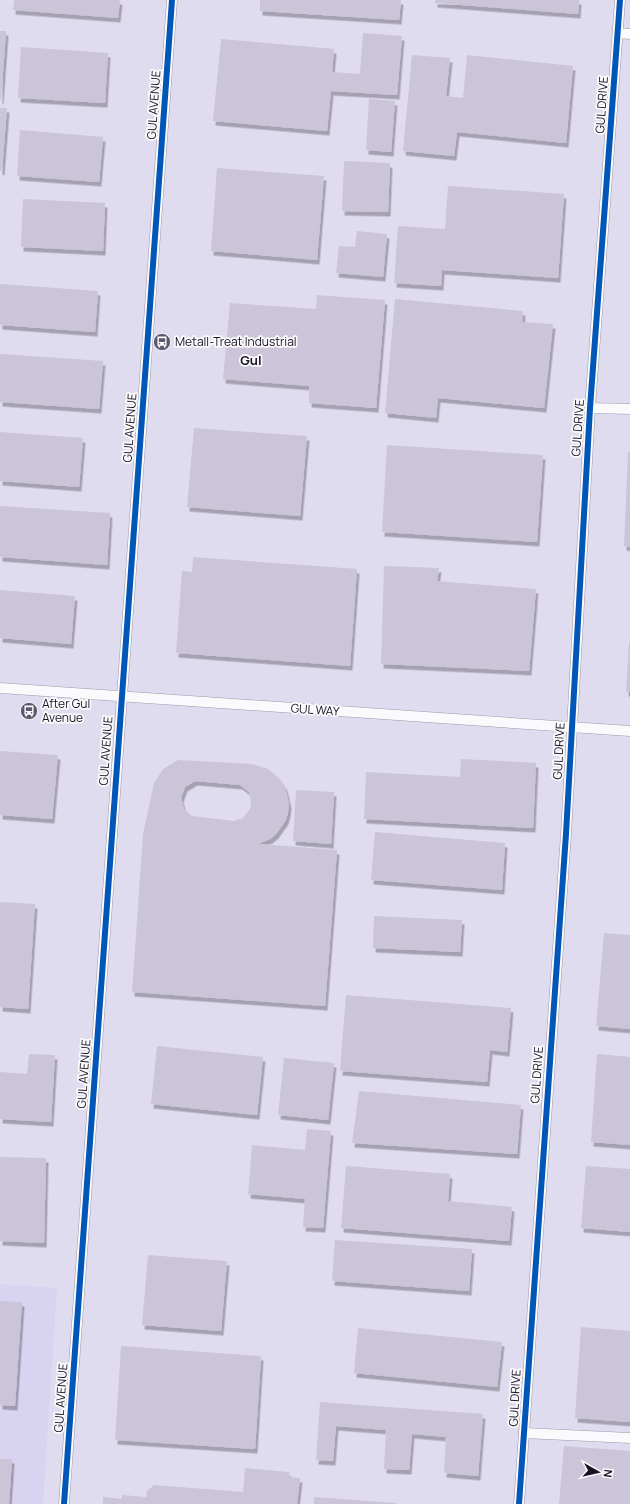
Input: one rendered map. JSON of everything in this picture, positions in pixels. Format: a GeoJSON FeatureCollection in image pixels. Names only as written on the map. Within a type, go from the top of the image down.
{"type":"FeatureCollection","features":[{"type":"Feature","properties":{"kind":"street","name":"GUL AVENUE"},"geometry":{"type":"LineString","coordinates":[[64,1504],[172,0]]}},
{"type":"Feature","properties":{"kind":"street","name":"GUL DRIVE"},"geometry":{"type":"LineString","coordinates":[[519,1504],[572,726],[590,408],[620,0]]}},
{"type":"Feature","properties":{"kind":"street"},"geometry":{"type":"LineString","coordinates":[[618,33],[630,34]]}},
{"type":"Feature","properties":{"kind":"street"},"geometry":{"type":"LineString","coordinates":[[590,408],[630,410]]}},
{"type":"Feature","properties":{"kind":"street","name":"GUL WAY"},"geometry":{"type":"LineString","coordinates":[[0,688],[121,698],[572,726],[630,731]]}},
{"type":"Feature","properties":{"kind":"street"},"geometry":{"type":"LineString","coordinates":[[524,1433],[630,1438]]}},
{"type":"Feature","properties":{"kind":"shaded area"},"geometry":{"type":"Polygon","coordinates":[[[0,1284],[57,1288],[43,1504],[0,1504],[0,1284]]]}},
{"type":"Feature","properties":{"kind":"building"},"geometry":{"type":"Polygon","coordinates":[[[14,0],[120,0],[118,18],[13,10],[14,0]]]}},
{"type":"Feature","properties":{"kind":"building"},"geometry":{"type":"Polygon","coordinates":[[[260,0],[401,0],[399,20],[260,11],[260,0]]]}},
{"type":"Feature","properties":{"kind":"building"},"geometry":{"type":"Polygon","coordinates":[[[435,0],[579,0],[578,14],[435,3],[435,0]]]}},
{"type":"Feature","properties":{"kind":"building"},"geometry":{"type":"Polygon","coordinates":[[[0,31],[6,31],[1,100],[0,100],[0,31]]]}},
{"type":"Feature","properties":{"kind":"building"},"geometry":{"type":"Polygon","coordinates":[[[363,33],[402,36],[397,95],[331,91],[327,131],[213,121],[221,39],[334,49],[332,72],[360,74],[363,33]]]}},
{"type":"Feature","properties":{"kind":"building"},"geometry":{"type":"Polygon","coordinates":[[[21,47],[108,53],[105,103],[18,98],[21,47]]]}},
{"type":"Feature","properties":{"kind":"building"},"geometry":{"type":"Polygon","coordinates":[[[412,55],[450,58],[446,96],[463,98],[467,55],[573,66],[566,143],[457,132],[454,156],[403,151],[412,55]]]}},
{"type":"Feature","properties":{"kind":"building"},"geometry":{"type":"Polygon","coordinates":[[[369,99],[395,101],[391,152],[366,150],[369,99]]]}},
{"type":"Feature","properties":{"kind":"building"},"geometry":{"type":"Polygon","coordinates":[[[0,108],[7,108],[2,171],[0,170],[0,108]]]}},
{"type":"Feature","properties":{"kind":"building"},"geometry":{"type":"Polygon","coordinates":[[[20,130],[103,137],[99,182],[17,176],[20,130]]]}},
{"type":"Feature","properties":{"kind":"building"},"geometry":{"type":"Polygon","coordinates":[[[344,161],[390,163],[388,212],[342,211],[344,161]]]}},
{"type":"Feature","properties":{"kind":"building"},"geometry":{"type":"Polygon","coordinates":[[[217,168],[324,176],[317,260],[211,251],[217,168]]]}},
{"type":"Feature","properties":{"kind":"building"},"geometry":{"type":"Polygon","coordinates":[[[448,186],[564,194],[558,278],[442,270],[441,286],[394,283],[398,226],[445,229],[448,186]]]}},
{"type":"Feature","properties":{"kind":"building"},"geometry":{"type":"Polygon","coordinates":[[[23,199],[105,203],[103,251],[21,247],[23,199]]]}},
{"type":"Feature","properties":{"kind":"building"},"geometry":{"type":"Polygon","coordinates":[[[357,231],[387,234],[383,277],[336,273],[339,246],[355,247],[357,231]]]}},
{"type":"Feature","properties":{"kind":"building"},"geometry":{"type":"Polygon","coordinates":[[[0,284],[98,291],[95,332],[0,325],[0,284]]]}},
{"type":"Feature","properties":{"kind":"building"},"geometry":{"type":"Polygon","coordinates":[[[317,295],[385,300],[376,408],[309,403],[309,386],[223,379],[230,303],[316,309],[317,295]]]}},
{"type":"Feature","properties":{"kind":"building"},"geometry":{"type":"Polygon","coordinates":[[[395,299],[523,311],[522,322],[553,324],[544,408],[438,398],[436,418],[385,413],[395,299]]]}},
{"type":"Feature","properties":{"kind":"building"},"geometry":{"type":"Polygon","coordinates":[[[0,354],[103,361],[99,409],[0,402],[0,354]]]}},
{"type":"Feature","properties":{"kind":"building"},"geometry":{"type":"Polygon","coordinates":[[[194,428],[307,436],[300,516],[187,507],[194,428]]]}},
{"type":"Feature","properties":{"kind":"building"},"geometry":{"type":"Polygon","coordinates":[[[0,432],[83,438],[79,487],[0,481],[0,432]]]}},
{"type":"Feature","properties":{"kind":"building"},"geometry":{"type":"Polygon","coordinates":[[[387,445],[543,455],[537,542],[382,532],[387,445]]]}},
{"type":"Feature","properties":{"kind":"building"},"geometry":{"type":"Polygon","coordinates":[[[628,452],[630,452],[630,547],[624,546],[628,452]]]}},
{"type":"Feature","properties":{"kind":"building"},"geometry":{"type":"Polygon","coordinates":[[[0,506],[110,513],[107,565],[0,557],[0,506]]]}},
{"type":"Feature","properties":{"kind":"building"},"geometry":{"type":"Polygon","coordinates":[[[193,557],[357,569],[350,666],[176,653],[182,571],[192,572],[193,557]]]}},
{"type":"Feature","properties":{"kind":"building"},"geometry":{"type":"Polygon","coordinates":[[[384,566],[439,568],[437,581],[536,589],[529,671],[381,664],[384,566]]]}},
{"type":"Feature","properties":{"kind":"building"},"geometry":{"type":"Polygon","coordinates":[[[0,590],[75,596],[71,644],[0,638],[0,590]]]}},
{"type":"Feature","properties":{"kind":"building"},"geometry":{"type":"Polygon","coordinates":[[[629,643],[630,692],[626,692],[629,643]]]}},
{"type":"Feature","properties":{"kind":"building"},"geometry":{"type":"Polygon","coordinates":[[[0,751],[58,755],[52,819],[0,815],[0,751]]]}},
{"type":"Feature","properties":{"kind":"building"},"geometry":{"type":"Polygon","coordinates":[[[461,759],[536,763],[533,828],[364,819],[366,772],[460,777],[461,759]]]}},
{"type":"Feature","properties":{"kind":"building"},"geometry":{"type":"Polygon","coordinates":[[[178,760],[252,764],[268,769],[281,780],[285,787],[289,804],[288,812],[286,820],[276,834],[270,839],[258,844],[337,850],[325,1006],[132,992],[143,834],[154,783],[163,769],[178,760]],[[195,781],[185,787],[181,798],[184,809],[192,816],[234,821],[243,818],[250,809],[251,803],[249,792],[240,785],[195,781]]]}},
{"type":"Feature","properties":{"kind":"building"},"geometry":{"type":"Polygon","coordinates":[[[296,790],[334,792],[331,844],[293,841],[296,790]]]}},
{"type":"Feature","properties":{"kind":"building"},"geometry":{"type":"Polygon","coordinates":[[[375,832],[505,843],[502,890],[371,880],[375,832]]]}},
{"type":"Feature","properties":{"kind":"building"},"geometry":{"type":"Polygon","coordinates":[[[0,902],[35,904],[28,1009],[0,1007],[0,902]]]}},
{"type":"Feature","properties":{"kind":"building"},"geometry":{"type":"Polygon","coordinates":[[[374,916],[462,920],[460,952],[373,948],[374,916]]]}},
{"type":"Feature","properties":{"kind":"building"},"geometry":{"type":"Polygon","coordinates":[[[604,933],[630,935],[630,1029],[596,1026],[604,933]]]}},
{"type":"Feature","properties":{"kind":"building"},"geometry":{"type":"Polygon","coordinates":[[[346,995],[511,1008],[507,1052],[490,1050],[487,1082],[340,1071],[346,995]]]}},
{"type":"Feature","properties":{"kind":"building"},"geometry":{"type":"Polygon","coordinates":[[[157,1046],[263,1057],[257,1115],[151,1104],[157,1046]]]}},
{"type":"Feature","properties":{"kind":"building"},"geometry":{"type":"Polygon","coordinates":[[[29,1054],[55,1055],[51,1122],[0,1119],[0,1072],[27,1074],[29,1054]]]}},
{"type":"Feature","properties":{"kind":"building"},"geometry":{"type":"Polygon","coordinates":[[[597,1054],[630,1057],[630,1145],[591,1142],[597,1054]]]}},
{"type":"Feature","properties":{"kind":"building"},"geometry":{"type":"Polygon","coordinates":[[[284,1058],[334,1063],[328,1120],[278,1115],[284,1058]]]}},
{"type":"Feature","properties":{"kind":"building"},"geometry":{"type":"Polygon","coordinates":[[[359,1091],[521,1105],[517,1154],[352,1143],[359,1091]]]}},
{"type":"Feature","properties":{"kind":"building"},"geometry":{"type":"Polygon","coordinates":[[[307,1129],[331,1131],[323,1228],[303,1227],[305,1199],[248,1194],[252,1145],[305,1150],[307,1129]]]}},
{"type":"Feature","properties":{"kind":"building"},"geometry":{"type":"Polygon","coordinates":[[[0,1157],[46,1158],[44,1243],[0,1241],[0,1157]]]}},
{"type":"Feature","properties":{"kind":"building"},"geometry":{"type":"Polygon","coordinates":[[[346,1166],[450,1174],[448,1201],[512,1207],[509,1241],[341,1228],[346,1166]]]}},
{"type":"Feature","properties":{"kind":"building"},"geometry":{"type":"Polygon","coordinates":[[[586,1166],[630,1169],[630,1232],[581,1228],[586,1166]]]}},
{"type":"Feature","properties":{"kind":"building"},"geometry":{"type":"Polygon","coordinates":[[[335,1240],[472,1249],[469,1291],[332,1281],[335,1240]]]}},
{"type":"Feature","properties":{"kind":"building"},"geometry":{"type":"Polygon","coordinates":[[[148,1255],[227,1261],[221,1331],[142,1325],[148,1255]]]}},
{"type":"Feature","properties":{"kind":"building"},"geometry":{"type":"Polygon","coordinates":[[[0,1301],[22,1302],[15,1406],[0,1405],[0,1301]]]}},
{"type":"Feature","properties":{"kind":"building"},"geometry":{"type":"Polygon","coordinates":[[[581,1327],[630,1331],[630,1422],[575,1418],[581,1327]]]}},
{"type":"Feature","properties":{"kind":"building"},"geometry":{"type":"Polygon","coordinates":[[[358,1328],[502,1342],[497,1387],[354,1373],[358,1328]]]}},
{"type":"Feature","properties":{"kind":"building"},"geometry":{"type":"Polygon","coordinates":[[[121,1346],[261,1356],[255,1449],[115,1440],[121,1346]]]}},
{"type":"Feature","properties":{"kind":"building"},"geometry":{"type":"Polygon","coordinates":[[[320,1402],[483,1414],[478,1476],[444,1473],[446,1437],[412,1434],[409,1470],[384,1469],[386,1430],[336,1426],[333,1461],[316,1460],[320,1402]]]}},
{"type":"Feature","properties":{"kind":"building"},"geometry":{"type":"Polygon","coordinates":[[[564,1446],[630,1451],[630,1504],[559,1504],[564,1446]]]}},
{"type":"Feature","properties":{"kind":"building"},"geometry":{"type":"Polygon","coordinates":[[[0,1459],[12,1459],[9,1504],[0,1504],[0,1459]]]}},
{"type":"Feature","properties":{"kind":"building"},"geometry":{"type":"Polygon","coordinates":[[[245,1468],[289,1472],[289,1477],[300,1478],[297,1504],[103,1504],[103,1497],[122,1499],[122,1495],[146,1497],[147,1491],[154,1485],[243,1492],[245,1468]]]}},
{"type":"Feature","properties":{"kind":"building"},"geometry":{"type":"Polygon","coordinates":[[[314,1497],[396,1503],[396,1504],[314,1504],[314,1497]]]}},
{"type":"Feature","properties":{"kind":"cycle path"},"geometry":{"type":"LineString","coordinates":[[64,1504],[172,0]]}},
{"type":"Feature","properties":{"kind":"cycle path"},"geometry":{"type":"LineString","coordinates":[[519,1504],[566,834],[590,408],[620,0]]}},
{"type":"Feature","properties":{"kind":"place","name":"Metall-Treat Industrial"},"geometry":{"type":"Point","coordinates":[162,342]}},
{"type":"Feature","properties":{"kind":"place","name":"After Gul Avenue"},"geometry":{"type":"Point","coordinates":[29,711]}},
{"type":"Feature","properties":{"kind":"district","name":"Gul"},"geometry":{"type":"Point","coordinates":[251,360]}}]}
